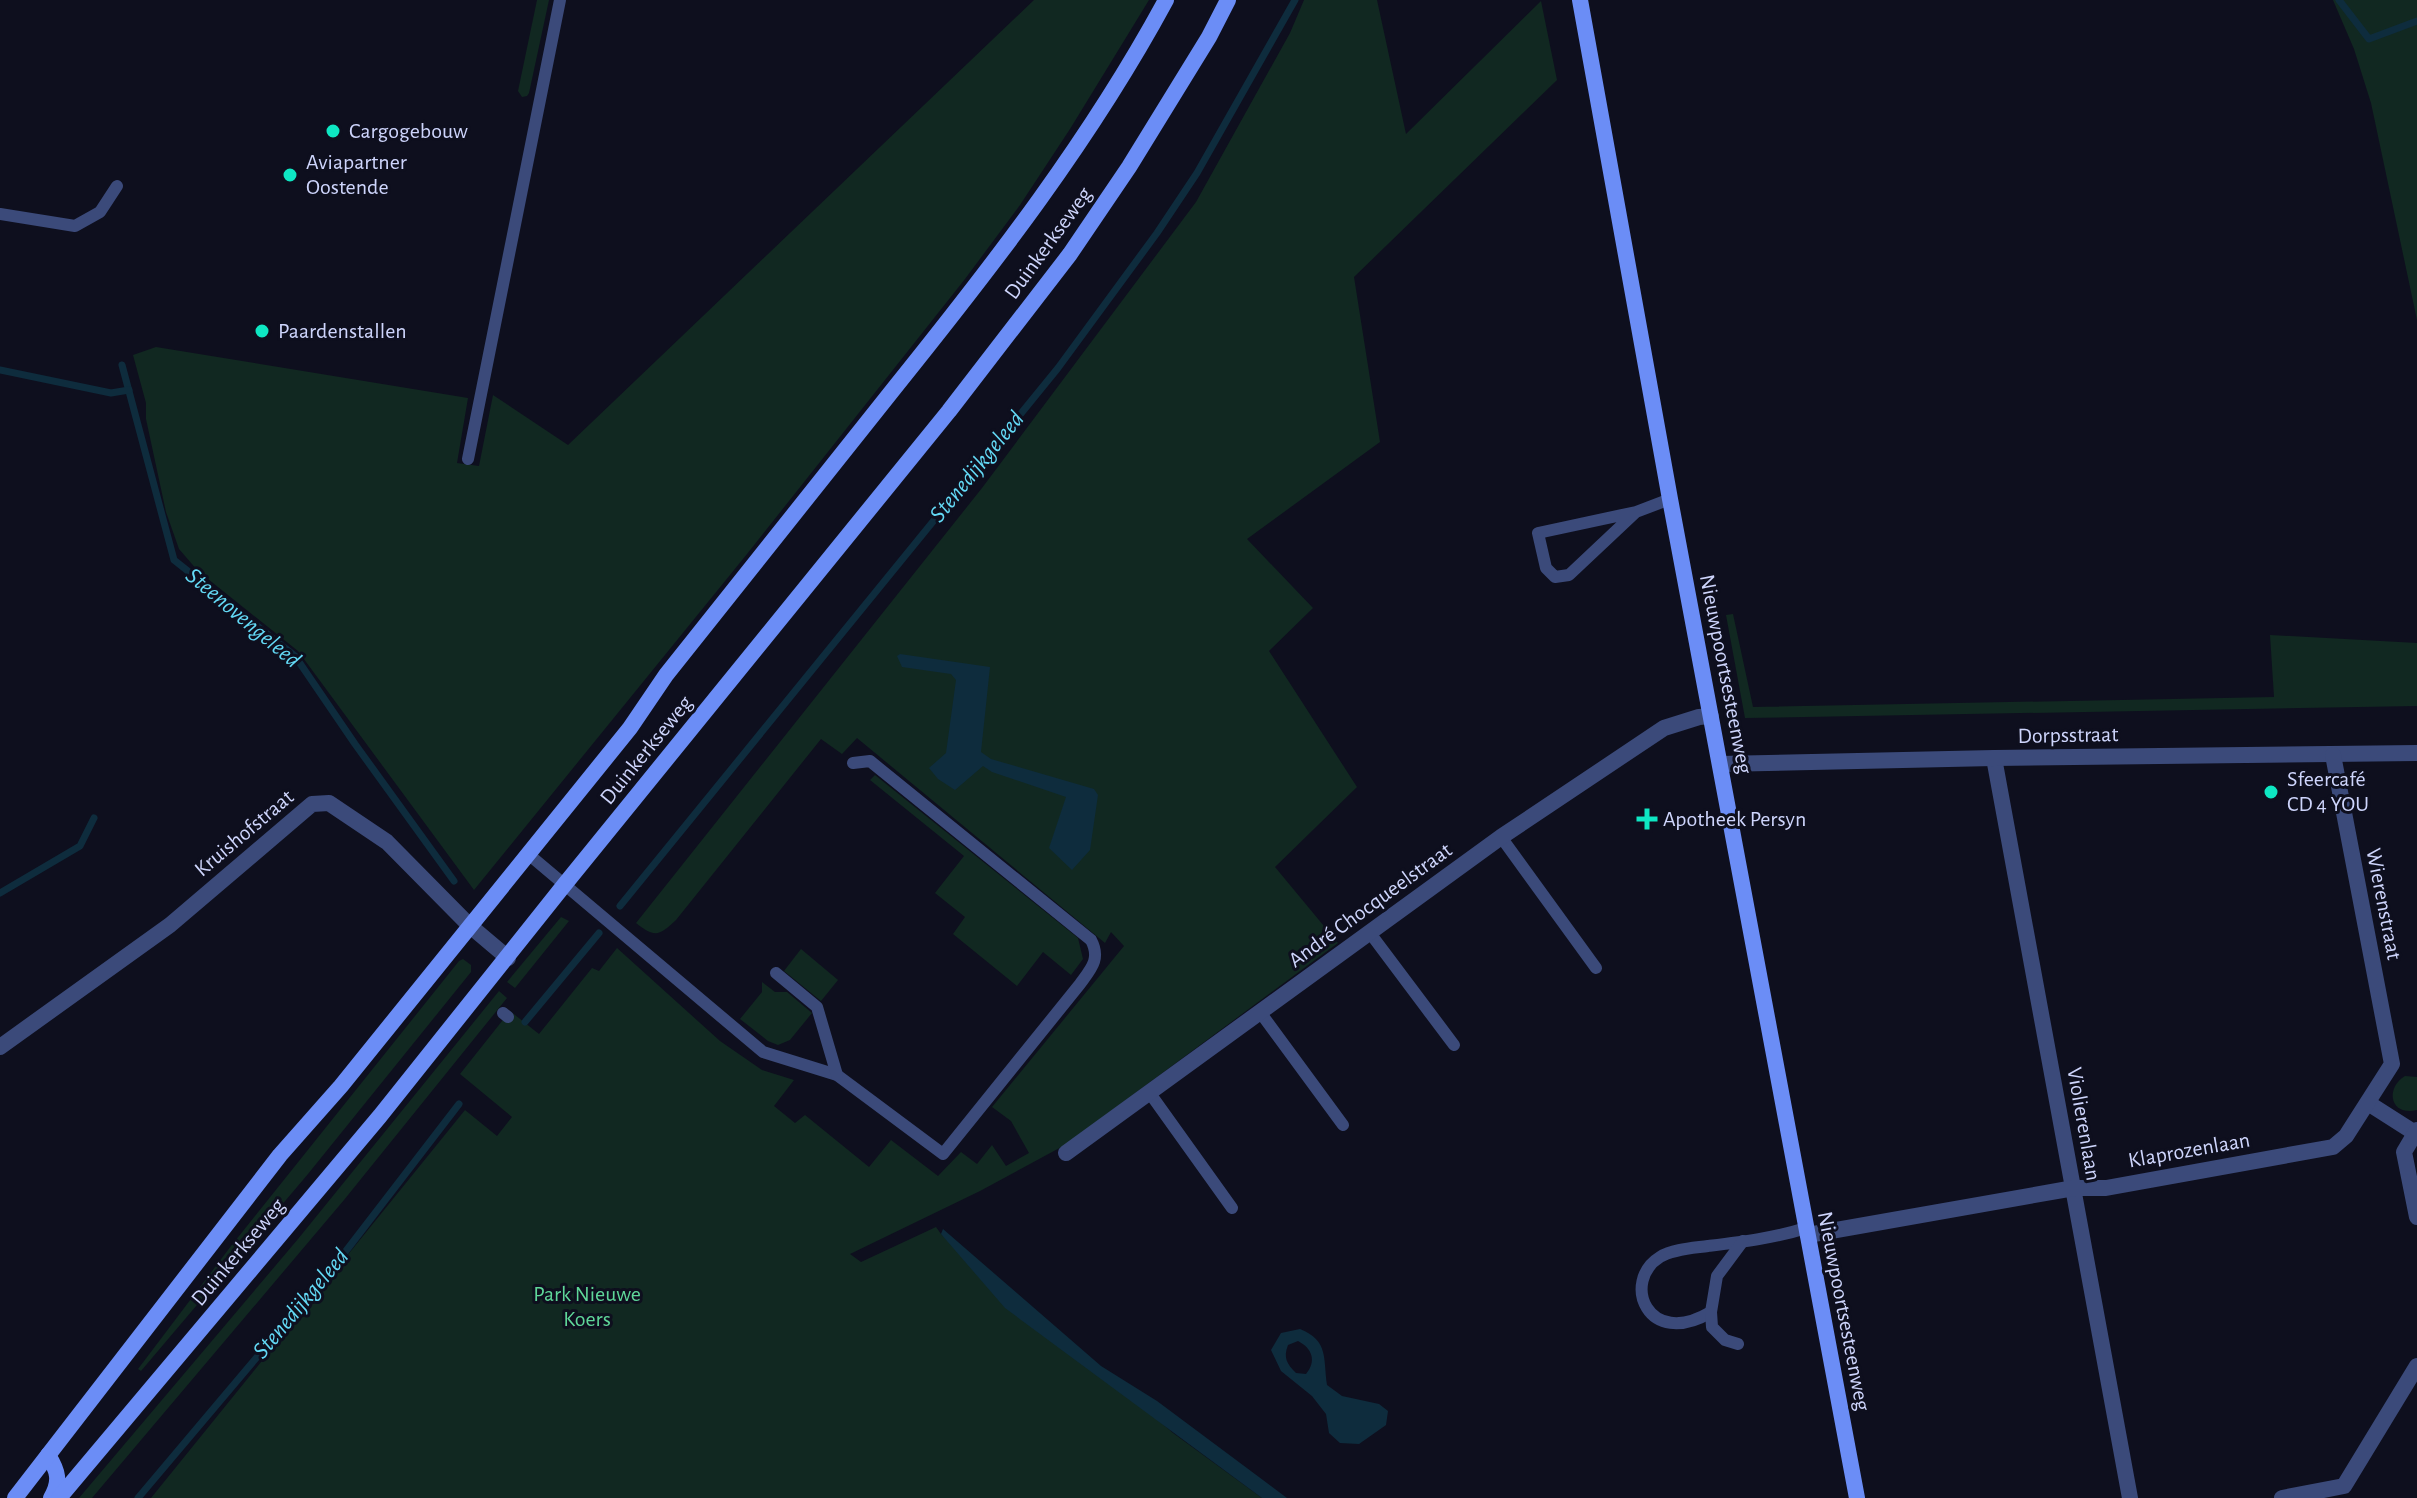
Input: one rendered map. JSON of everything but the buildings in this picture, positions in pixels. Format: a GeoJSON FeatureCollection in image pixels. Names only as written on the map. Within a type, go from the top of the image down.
{"type":"FeatureCollection","features":[{"type":"Feature","properties":{"kind":"main road","name":"Duinkerkseweg"},"geometry":{"type":"LineString","coordinates":[[15,1498],[280,1155],[341,1086],[630,728],[666,675],[973,290],[1105,105],[1166,0]]}},
{"type":"Feature","properties":{"kind":"main road","name":"Duinkerkseweg"},"geometry":{"type":"LineString","coordinates":[[59,1498],[294,1220],[949,411],[1070,254],[1172,99],[1228,0]]}},
{"type":"Feature","properties":{"kind":"main road","name":"Nieuwpoortsesteenweg"},"geometry":{"type":"LineString","coordinates":[[1580,0],[1857,1498]]}},
{"type":"Feature","properties":{"kind":"main road"},"geometry":{"type":"LineString","coordinates":[[48,1455],[59,1479],[51,1498]]}},
{"type":"Feature","properties":{"kind":"street","name":"André Chocqueelstraat"},"geometry":{"type":"LineString","coordinates":[[1066,1153],[1501,837],[1664,728],[1711,716]]}},
{"type":"Feature","properties":{"kind":"street","name":"Dorpsstraat"},"geometry":{"type":"LineString","coordinates":[[1720,764],[2417,753]]}},
{"type":"Feature","properties":{"kind":"street","name":"Wierenstraat"},"geometry":{"type":"LineString","coordinates":[[2333,755],[2392,1064],[2368,1103]]}},
{"type":"Feature","properties":{"kind":"street","name":"Violierenlaan"},"geometry":{"type":"LineString","coordinates":[[1994,758],[2130,1498]]}},
{"type":"Feature","properties":{"kind":"street","name":"Kruishofstraat"},"geometry":{"type":"LineString","coordinates":[[0,1047],[170,925],[312,804],[329,803],[387,842],[469,925],[508,958]]}},
{"type":"Feature","properties":{"kind":"street"},"geometry":{"type":"LineString","coordinates":[[2368,1103],[2416,1132],[2404,1152],[2417,1217]]}},
{"type":"Feature","properties":{"kind":"street","name":"Klaprozenlaan"},"geometry":{"type":"LineString","coordinates":[[1807,1231],[2074,1188],[2106,1188],[2333,1147],[2346,1136],[2368,1103]]}},
{"type":"Feature","properties":{"kind":"street"},"geometry":{"type":"LineString","coordinates":[[2282,1498],[2349,1492],[2417,1366]]}},
{"type":"Feature","properties":{"kind":"lane"},"geometry":{"type":"LineString","coordinates":[[468,459],[560,0]]}},
{"type":"Feature","properties":{"kind":"lane"},"geometry":{"type":"LineString","coordinates":[[0,214],[75,226],[100,212],[117,186]]}},
{"type":"Feature","properties":{"kind":"lane"},"geometry":{"type":"LineString","coordinates":[[1636,512],[1569,575],[1555,577],[1546,568],[1538,533],[1636,512],[1670,499]]}},
{"type":"Feature","properties":{"kind":"lane"},"geometry":{"type":"LineString","coordinates":[[527,853],[763,1052],[837,1075],[943,1154],[1093,967],[1096,950],[1091,940],[870,761],[853,763]]}},
{"type":"Feature","properties":{"kind":"lane"},"geometry":{"type":"LineString","coordinates":[[1501,837],[1596,968]]}},
{"type":"Feature","properties":{"kind":"lane"},"geometry":{"type":"LineString","coordinates":[[1370,933],[1454,1045]]}},
{"type":"Feature","properties":{"kind":"lane"},"geometry":{"type":"LineString","coordinates":[[776,973],[817,1007],[837,1075]]}},
{"type":"Feature","properties":{"kind":"lane"},"geometry":{"type":"LineString","coordinates":[[1260,1012],[1343,1125]]}},
{"type":"Feature","properties":{"kind":"lane"},"geometry":{"type":"LineString","coordinates":[[1149,1092],[1232,1208]]}},
{"type":"Feature","properties":{"kind":"lane"},"geometry":{"type":"LineString","coordinates":[[1711,1312],[1698,1320],[1682,1324],[1664,1323],[1652,1316],[1644,1303],[1642,1283],[1650,1266],[1661,1256],[1685,1250],[1807,1231]]}},
{"type":"Feature","properties":{"kind":"lane"},"geometry":{"type":"LineString","coordinates":[[1738,1344],[1725,1340],[1712,1327],[1711,1312],[1717,1276],[1743,1241]]}},
{"type":"Feature","properties":{"kind":"green space"},"geometry":{"type":"Polygon","coordinates":[[[537,0],[549,0],[529,93],[522,97],[518,91],[537,0]]]}},
{"type":"Feature","properties":{"kind":"green space"},"geometry":{"type":"Polygon","coordinates":[[[1034,0],[1149,0],[1020,205],[965,279],[474,890],[298,651],[198,571],[179,549],[166,512],[146,419],[146,403],[133,355],[156,347],[468,398],[457,463],[479,466],[493,395],[568,445],[1034,0]]]}},
{"type":"Feature","properties":{"kind":"green space","name":"Park Nieuwe Koers"},"geometry":{"type":"Polygon","coordinates":[[[1304,0],[1377,0],[1406,134],[1541,1],[1557,80],[1354,277],[1380,442],[1247,539],[1313,608],[1269,651],[1357,787],[1275,867],[1338,943],[1065,1145],[980,1191],[850,1254],[861,1262],[936,1227],[1173,1433],[1262,1498],[151,1498],[465,1110],[497,1136],[512,1117],[460,1074],[510,1011],[539,1034],[592,968],[599,971],[617,948],[720,1041],[762,1070],[794,1080],[774,1106],[795,1123],[805,1115],[869,1167],[891,1140],[938,1176],[961,1152],[977,1164],[992,1145],[1006,1166],[1029,1153],[1011,1121],[992,1107],[1124,946],[1111,932],[1105,943],[857,738],[842,754],[821,739],[676,920],[657,933],[636,923],[982,488],[1196,202],[1290,33],[1304,0]]]}},
{"type":"Feature","properties":{"kind":"green space"},"geometry":{"type":"Polygon","coordinates":[[[2333,0],[2417,0],[2417,320],[2371,103],[2354,49],[2333,0]]]}},
{"type":"Feature","properties":{"kind":"green space"},"geometry":{"type":"Polygon","coordinates":[[[1733,614],[1753,707],[2274,697],[2270,635],[2417,643],[2417,706],[1745,718],[1726,615],[1733,614]]]}},
{"type":"Feature","properties":{"kind":"green space"},"geometry":{"type":"Polygon","coordinates":[[[875,775],[1078,938],[1083,959],[1071,975],[1043,952],[1017,986],[953,934],[965,917],[935,893],[964,856],[870,780],[875,775]]]}},
{"type":"Feature","properties":{"kind":"green space"},"geometry":{"type":"Polygon","coordinates":[[[561,917],[569,921],[515,988],[507,982],[561,917]]]}},
{"type":"Feature","properties":{"kind":"green space"},"geometry":{"type":"Polygon","coordinates":[[[801,949],[838,980],[821,1001],[784,971],[801,949]]]}},
{"type":"Feature","properties":{"kind":"green space"},"geometry":{"type":"Polygon","coordinates":[[[463,959],[471,965],[471,972],[308,1174],[141,1371],[138,1369],[231,1246],[463,959]]]}},
{"type":"Feature","properties":{"kind":"green space"},"geometry":{"type":"Polygon","coordinates":[[[762,982],[775,992],[787,992],[812,1013],[790,1040],[778,1045],[740,1019],[762,992],[762,982]]]}},
{"type":"Feature","properties":{"kind":"green space"},"geometry":{"type":"Polygon","coordinates":[[[499,991],[507,998],[344,1200],[92,1498],[79,1498],[298,1239],[499,991]]]}},
{"type":"Feature","properties":{"kind":"green space"},"geometry":{"type":"Polygon","coordinates":[[[2405,1076],[2417,1077],[2417,1110],[2401,1109],[2393,1100],[2394,1088],[2405,1076]]]}},
{"type":"Feature","properties":{"kind":"water"},"geometry":{"type":"Polygon","coordinates":[[[897,656],[990,667],[981,752],[991,759],[1094,789],[1098,795],[1090,850],[1072,870],[1049,848],[1066,797],[992,772],[983,766],[955,790],[938,779],[929,768],[946,753],[956,680],[951,674],[902,667],[897,656]]]}},
{"type":"Feature","properties":{"kind":"water"},"geometry":{"type":"Polygon","coordinates":[[[943,1229],[1101,1366],[1157,1401],[1287,1498],[1262,1498],[1005,1308],[941,1234],[943,1229]]]}},
{"type":"Feature","properties":{"kind":"water"},"geometry":{"type":"Polygon","coordinates":[[[1300,1329],[1316,1339],[1323,1351],[1327,1385],[1342,1396],[1379,1404],[1388,1411],[1386,1425],[1359,1444],[1340,1443],[1329,1433],[1326,1414],[1312,1396],[1281,1371],[1271,1350],[1281,1333],[1300,1329]],[[1298,1341],[1288,1345],[1286,1357],[1296,1373],[1306,1374],[1312,1360],[1310,1351],[1298,1341]]]}},
{"type":"Feature","properties":{"kind":"waterway","name":"Stenedijkgeleed"},"geometry":{"type":"LineString","coordinates":[[620,906],[1058,368],[1197,173],[1295,0]]}},
{"type":"Feature","properties":{"kind":"waterway"},"geometry":{"type":"LineString","coordinates":[[2339,0],[2369,39],[2417,21]]}},
{"type":"Feature","properties":{"kind":"waterway","name":"Steenovengeleed"},"geometry":{"type":"LineString","coordinates":[[122,365],[174,560],[295,656],[454,881]]}},
{"type":"Feature","properties":{"kind":"waterway"},"geometry":{"type":"LineString","coordinates":[[0,370],[111,393],[129,390]]}},
{"type":"Feature","properties":{"kind":"waterway"},"geometry":{"type":"LineString","coordinates":[[0,893],[80,846],[94,818]]}},
{"type":"Feature","properties":{"kind":"waterway","name":"Stenedijkgeleed"},"geometry":{"type":"LineString","coordinates":[[525,1022],[599,933]]}},
{"type":"Feature","properties":{"kind":"waterway","name":"Stenedijkgeleed"},"geometry":{"type":"LineString","coordinates":[[138,1498],[339,1260],[459,1104]]}},
{"type":"Feature","properties":{"kind":"place","name":"Cargogebouw"},"geometry":{"type":"Point","coordinates":[333,131]}},
{"type":"Feature","properties":{"kind":"place","name":"Aviapartner Oostende"},"geometry":{"type":"Point","coordinates":[290,175]}},
{"type":"Feature","properties":{"kind":"place","name":"Paardenstallen"},"geometry":{"type":"Point","coordinates":[262,331]}},
{"type":"Feature","properties":{"kind":"place","name":"Sfeercafé CD 4 YOU"},"geometry":{"type":"Point","coordinates":[2271,792]}},
{"type":"Feature","properties":{"kind":"place","name":"Apotheek Persyn"},"geometry":{"type":"Point","coordinates":[1647,819]}}]}
